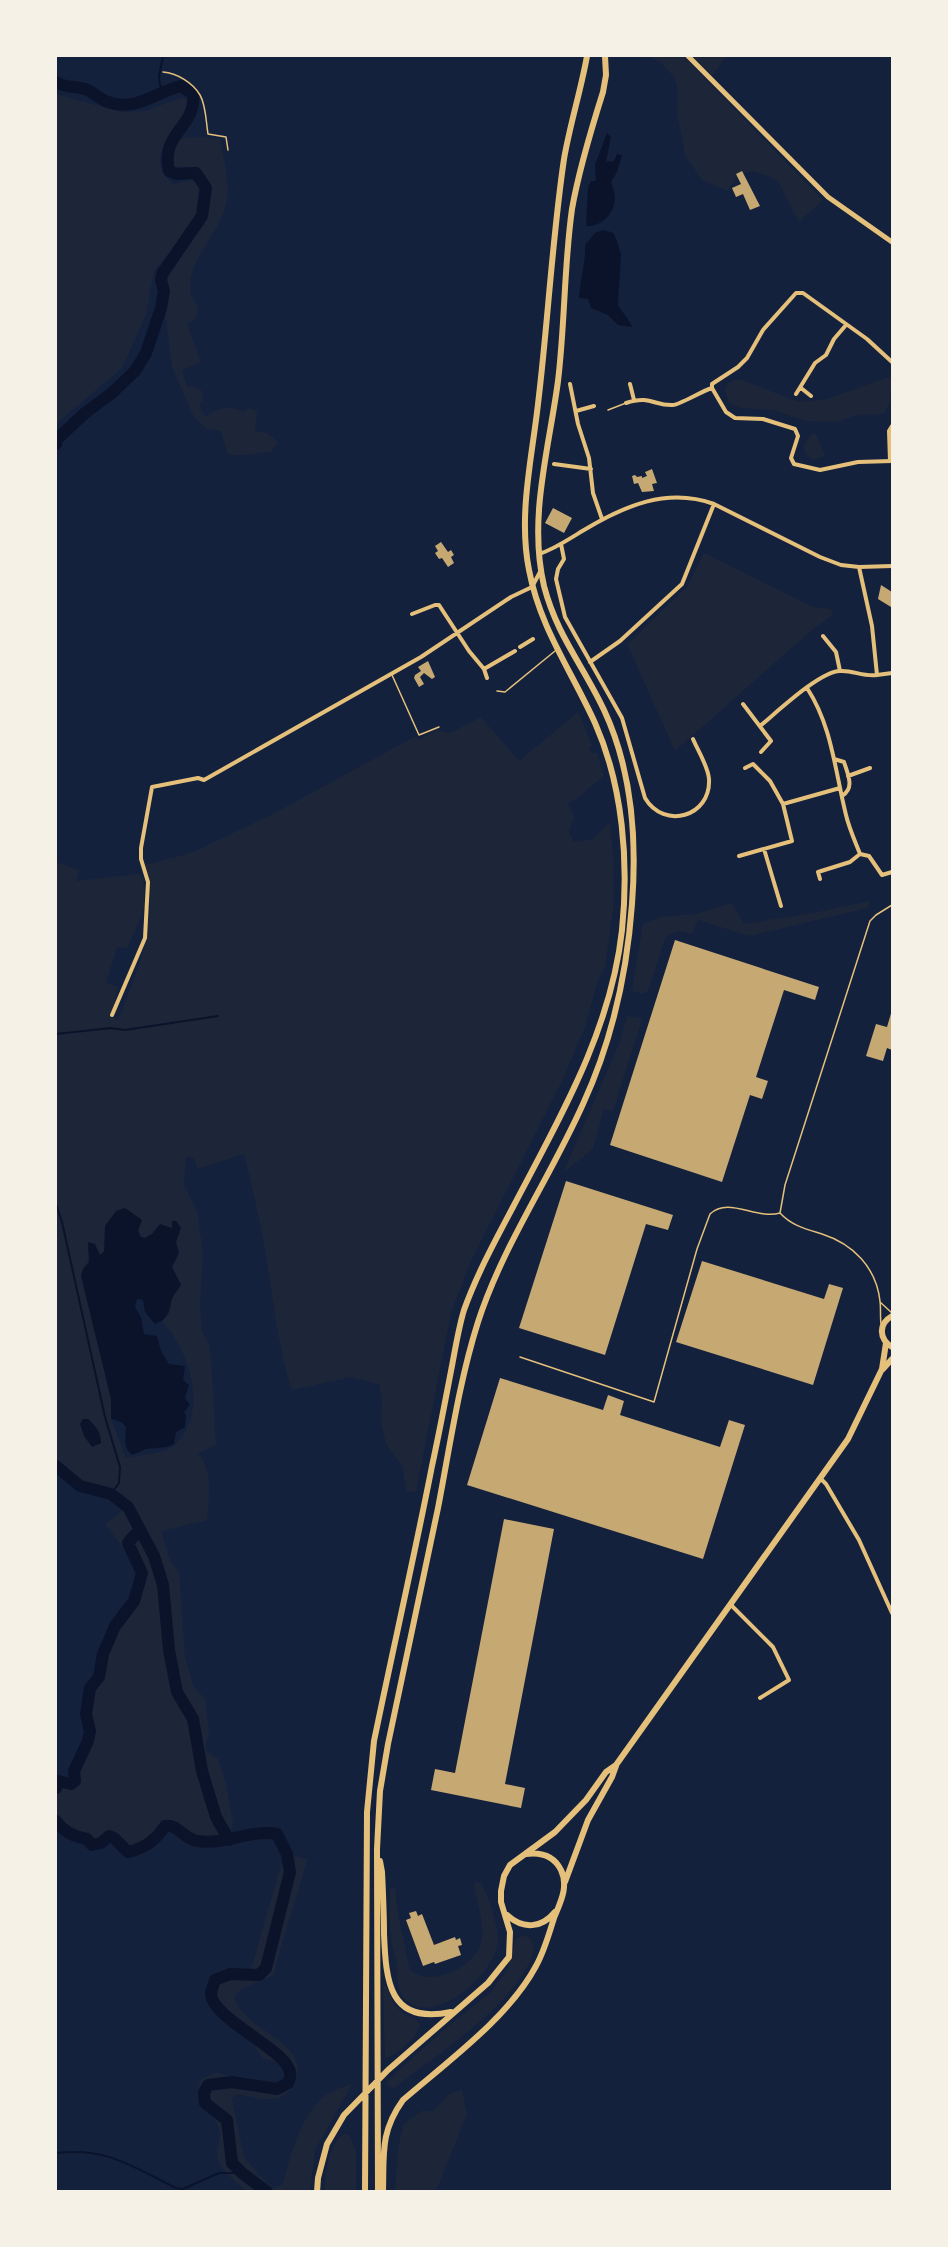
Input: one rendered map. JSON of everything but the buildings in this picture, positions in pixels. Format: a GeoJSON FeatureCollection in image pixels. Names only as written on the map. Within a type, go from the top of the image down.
{"type":"FeatureCollection","features":[{"type":"Feature","properties":{"kind":"highway"},"geometry":{"type":"LineString","coordinates":[[365,2192],[367,1812],[374,1741],[463,1314],[492,1247],[572,1093],[589,1055],[601,1026],[621,933],[624,901],[623,846],[612,777],[598,730],[556,650],[542,617],[527,562],[525,532],[529,467],[538,406],[565,153],[588,56]]}},
{"type":"Feature","properties":{"kind":"highway"},"geometry":{"type":"LineString","coordinates":[[378,2192],[377,1849],[382,1769],[472,1346],[495,1279],[585,1101],[609,1035],[625,967],[632,905],[634,846],[632,816],[620,754],[596,695],[557,626],[541,570],[538,524],[558,379],[572,213],[580,173],[606,75],[605,56]]}},
{"type":"Feature","properties":{"kind":"highway"},"geometry":{"type":"LineString","coordinates":[[383,2192],[385,2141],[389,2121],[394,2112],[403,2100],[506,2009],[537,1965],[588,1820],[612,1777],[616,1765],[848,1439],[882,1370],[889,1345],[883,1337],[882,1328],[885,1321],[892,1315]]}},
{"type":"Feature","properties":{"kind":"highway"},"geometry":{"type":"LineString","coordinates":[[882,1370],[892,1359]]}},
{"type":"Feature","properties":{"kind":"highway"},"geometry":{"type":"LineString","coordinates":[[317,2192],[318,2178],[327,2145],[344,2115],[388,2070],[488,1983],[508,1957],[510,1932],[501,1902],[501,1891],[504,1876],[510,1865],[540,1844],[568,1819],[606,1772],[616,1765]]}},
{"type":"Feature","properties":{"kind":"highway"},"geometry":{"type":"LineString","coordinates":[[377,1849],[382,1872],[386,1967],[392,1988],[399,2001],[415,2013],[426,2016],[454,2011]]}},
{"type":"Feature","properties":{"kind":"highway"},"geometry":{"type":"LineString","coordinates":[[522,1855],[538,1853],[552,1859],[560,1869],[564,1885]]}},
{"type":"Feature","properties":{"kind":"highway"},"geometry":{"type":"LineString","coordinates":[[504,1910],[513,1920],[533,1926],[546,1921],[558,1909]]}},
{"type":"Feature","properties":{"kind":"main road"},"geometry":{"type":"LineString","coordinates":[[688,56],[828,197],[892,242]]}},
{"type":"Feature","properties":{"kind":"street"},"geometry":{"type":"LineString","coordinates":[[892,362],[867,339],[803,293],[796,293],[763,330],[747,358],[738,367],[712,384],[726,412],[735,418],[763,419],[795,429],[798,436],[791,458],[794,464],[820,470],[858,462],[891,461],[889,431],[892,426]]}},
{"type":"Feature","properties":{"kind":"street"},"geometry":{"type":"LineString","coordinates":[[796,394],[815,363],[826,355],[834,339],[846,324]]}},
{"type":"Feature","properties":{"kind":"street"},"geometry":{"type":"LineString","coordinates":[[570,384],[591,469],[593,493],[602,519]]}},
{"type":"Feature","properties":{"kind":"street"},"geometry":{"type":"LineString","coordinates":[[630,384],[634,400]]}},
{"type":"Feature","properties":{"kind":"street"},"geometry":{"type":"LineString","coordinates":[[626,403],[649,399],[671,405],[678,404],[701,391],[712,388]]}},
{"type":"Feature","properties":{"kind":"street"},"geometry":{"type":"LineString","coordinates":[[801,388],[811,396]]}},
{"type":"Feature","properties":{"kind":"street"},"geometry":{"type":"LineString","coordinates":[[576,411],[594,406]]}},
{"type":"Feature","properties":{"kind":"street"},"geometry":{"type":"LineString","coordinates":[[554,464],[591,469]]}},
{"type":"Feature","properties":{"kind":"street"},"geometry":{"type":"LineString","coordinates":[[539,554],[621,510],[663,499],[696,498],[714,504],[820,557],[841,565],[892,566]]}},
{"type":"Feature","properties":{"kind":"street"},"geometry":{"type":"LineString","coordinates":[[590,662],[643,621],[682,584],[714,504]]}},
{"type":"Feature","properties":{"kind":"street"},"geometry":{"type":"LineString","coordinates":[[561,544],[564,559],[558,569],[556,579],[569,628],[622,718],[645,798],[651,807],[663,814],[675,816],[689,813],[699,807],[706,798],[708,776],[693,739]]}},
{"type":"Feature","properties":{"kind":"street"},"geometry":{"type":"LineString","coordinates":[[859,567],[872,626],[877,675]]}},
{"type":"Feature","properties":{"kind":"street"},"geometry":{"type":"LineString","coordinates":[[112,1015],[145,938],[148,882],[141,860],[141,848],[152,788],[198,778],[204,780],[392,674],[511,597],[532,587],[541,570]]}},
{"type":"Feature","properties":{"kind":"street"},"geometry":{"type":"LineString","coordinates":[[412,614],[439,605],[488,678]]}},
{"type":"Feature","properties":{"kind":"street"},"geometry":{"type":"LineString","coordinates":[[823,636],[836,652],[840,671]]}},
{"type":"Feature","properties":{"kind":"street"},"geometry":{"type":"LineString","coordinates":[[520,647],[533,639]]}},
{"type":"Feature","properties":{"kind":"street"},"geometry":{"type":"LineString","coordinates":[[484,669],[515,651]]}},
{"type":"Feature","properties":{"kind":"street"},"geometry":{"type":"LineString","coordinates":[[760,726],[820,678],[840,671],[868,677],[892,673]]}},
{"type":"Feature","properties":{"kind":"street"},"geometry":{"type":"LineString","coordinates":[[807,688],[825,723],[847,819],[860,854]]}},
{"type":"Feature","properties":{"kind":"street"},"geometry":{"type":"LineString","coordinates":[[743,704],[771,741],[761,752]]}},
{"type":"Feature","properties":{"kind":"street"},"geometry":{"type":"LineString","coordinates":[[834,759],[844,762],[848,776],[849,792],[842,796]]}},
{"type":"Feature","properties":{"kind":"street"},"geometry":{"type":"LineString","coordinates":[[739,856],[792,841],[783,804],[770,781],[753,764],[745,768]]}},
{"type":"Feature","properties":{"kind":"street"},"geometry":{"type":"LineString","coordinates":[[848,776],[870,768]]}},
{"type":"Feature","properties":{"kind":"street"},"geometry":{"type":"LineString","coordinates":[[783,804],[840,788]]}},
{"type":"Feature","properties":{"kind":"street"},"geometry":{"type":"LineString","coordinates":[[764,849],[781,906]]}},
{"type":"Feature","properties":{"kind":"street"},"geometry":{"type":"LineString","coordinates":[[820,879],[818,872],[850,862],[860,854]]}},
{"type":"Feature","properties":{"kind":"street"},"geometry":{"type":"LineString","coordinates":[[860,854],[869,856],[882,875],[892,872]]}},
{"type":"Feature","properties":{"kind":"street"},"geometry":{"type":"LineString","coordinates":[[820,1479],[826,1484],[859,1540],[892,1613]]}},
{"type":"Feature","properties":{"kind":"street"},"geometry":{"type":"LineString","coordinates":[[731,1605],[773,1647],[789,1680],[760,1698]]}},
{"type":"Feature","properties":{"kind":"lane"},"geometry":{"type":"LineString","coordinates":[[608,410],[626,403]]}},
{"type":"Feature","properties":{"kind":"lane"},"geometry":{"type":"LineString","coordinates":[[497,691],[506,692],[556,650]]}},
{"type":"Feature","properties":{"kind":"lane"},"geometry":{"type":"LineString","coordinates":[[392,674],[419,735],[439,727]]}},
{"type":"Feature","properties":{"kind":"lane"},"geometry":{"type":"LineString","coordinates":[[780,1213],[789,1174],[870,921],[892,905]]}},
{"type":"Feature","properties":{"kind":"lane"},"geometry":{"type":"LineString","coordinates":[[520,1357],[654,1402],[697,1249],[710,1214],[728,1206],[762,1214],[780,1213],[796,1226],[832,1237],[850,1248],[869,1269],[880,1301],[882,1328]]}},
{"type":"Feature","properties":{"kind":"lane"},"geometry":{"type":"LineString","coordinates":[[880,1301],[892,1315]]}},
{"type":"Feature","properties":{"kind":"path"},"geometry":{"type":"LineString","coordinates":[[164,72],[180,77],[201,96],[208,134],[226,137],[228,150]]}},
{"type":"Feature","properties":{"kind":"shaded area"},"geometry":{"type":"Polygon","coordinates":[[[649,56],[683,56],[823,200],[799,222],[778,181],[763,174],[750,171],[736,178],[727,191],[702,180],[685,155],[677,112],[678,92],[675,78],[661,63],[649,56]]]}},
{"type":"Feature","properties":{"kind":"shaded area"},"geometry":{"type":"Polygon","coordinates":[[[693,56],[726,56],[712,76],[693,56]]]}},
{"type":"Feature","properties":{"kind":"shaded area"},"geometry":{"type":"Polygon","coordinates":[[[56,94],[121,112],[146,111],[182,97],[191,102],[166,142],[160,163],[164,174],[173,184],[191,180],[199,184],[196,215],[177,245],[154,270],[146,315],[122,368],[56,424],[56,94]]]}},
{"type":"Feature","properties":{"kind":"shaded area"},"geometry":{"type":"Polygon","coordinates":[[[607,133],[611,137],[606,162],[614,161],[617,154],[622,155],[611,182],[615,195],[613,208],[602,221],[586,226],[588,188],[591,181],[596,181],[595,165],[607,133]]]}},
{"type":"Feature","properties":{"kind":"shaded area"},"geometry":{"type":"Polygon","coordinates":[[[196,137],[220,139],[228,192],[219,223],[198,258],[190,282],[191,294],[198,307],[196,318],[187,324],[201,362],[182,370],[187,387],[194,386],[201,390],[203,400],[200,405],[203,414],[207,416],[220,409],[229,408],[243,412],[250,408],[257,411],[255,431],[267,433],[278,442],[271,452],[228,454],[221,431],[207,429],[194,417],[172,367],[165,313],[167,293],[164,283],[207,218],[210,184],[195,169],[174,167],[171,154],[178,139],[196,137]]]}},
{"type":"Feature","properties":{"kind":"shaded area"},"geometry":{"type":"Polygon","coordinates":[[[603,230],[614,233],[621,254],[618,305],[633,327],[618,325],[608,315],[591,308],[588,299],[579,298],[585,245],[595,233],[603,230]]]}},
{"type":"Feature","properties":{"kind":"shaded area"},"geometry":{"type":"Polygon","coordinates":[[[892,376],[890,402],[884,414],[857,415],[836,422],[806,421],[773,410],[741,408],[729,403],[725,390],[728,383],[742,380],[799,402],[827,399],[892,376]]]}},
{"type":"Feature","properties":{"kind":"shaded area"},"geometry":{"type":"Polygon","coordinates":[[[812,434],[816,434],[825,456],[813,460],[806,454],[803,446],[812,434]]]}},
{"type":"Feature","properties":{"kind":"shaded area"},"geometry":{"type":"Polygon","coordinates":[[[704,553],[813,607],[831,609],[833,615],[812,630],[675,751],[627,644],[687,587],[704,553]]]}},
{"type":"Feature","properties":{"kind":"shaded area"},"geometry":{"type":"Polygon","coordinates":[[[578,712],[592,745],[589,748],[591,753],[597,753],[604,776],[568,803],[574,817],[569,831],[574,842],[593,839],[606,825],[610,824],[614,867],[613,911],[605,967],[598,980],[585,1027],[562,1081],[471,1261],[451,1313],[416,1492],[406,1491],[403,1467],[386,1444],[381,1423],[382,1403],[379,1384],[351,1377],[292,1390],[279,1338],[265,1249],[244,1154],[197,1169],[194,1158],[186,1157],[184,1185],[197,1211],[203,1253],[200,1306],[202,1331],[209,1345],[211,1359],[216,1445],[198,1453],[208,1476],[207,1520],[161,1531],[170,1560],[179,1573],[185,1656],[193,1685],[205,1699],[209,1732],[205,1750],[218,1759],[233,1822],[229,1840],[204,1842],[194,1840],[173,1827],[165,1826],[149,1843],[128,1852],[109,1836],[101,1843],[92,1845],[66,1831],[57,1823],[54,1812],[55,1792],[58,1781],[71,1784],[75,1781],[74,1771],[88,1741],[90,1731],[86,1714],[90,1688],[99,1677],[103,1654],[115,1626],[134,1601],[142,1573],[105,1524],[128,1506],[111,1494],[80,1486],[56,1466],[56,862],[79,870],[76,881],[138,874],[143,878],[145,907],[141,911],[142,915],[127,948],[117,947],[106,983],[118,987],[112,1017],[118,1020],[145,944],[150,905],[145,865],[191,853],[273,814],[416,736],[419,740],[437,730],[449,733],[481,717],[519,761],[578,712]],[[135,1217],[100,1255],[87,1247],[89,1259],[83,1269],[86,1292],[111,1399],[111,1419],[126,1458],[159,1452],[174,1446],[185,1432],[191,1417],[193,1400],[188,1365],[181,1349],[162,1321],[170,1312],[172,1298],[181,1284],[172,1267],[179,1253],[176,1242],[179,1227],[176,1221],[172,1221],[172,1229],[160,1224],[152,1234],[145,1238],[141,1237],[138,1231],[141,1220],[135,1217]]]}},
{"type":"Feature","properties":{"kind":"shaded area"},"geometry":{"type":"Polygon","coordinates":[[[870,901],[868,908],[749,936],[698,920],[692,934],[677,931],[666,936],[648,991],[643,994],[632,991],[643,924],[660,917],[696,914],[732,903],[744,924],[870,901]]]}},
{"type":"Feature","properties":{"kind":"shaded area"},"geometry":{"type":"Polygon","coordinates":[[[627,1016],[642,1019],[613,1111],[604,1109],[593,1149],[563,1173],[619,1044],[627,1016]]]}},
{"type":"Feature","properties":{"kind":"shaded area"},"geometry":{"type":"Polygon","coordinates":[[[125,1208],[142,1220],[138,1231],[141,1237],[145,1238],[152,1234],[160,1224],[172,1228],[172,1221],[176,1221],[181,1228],[176,1242],[179,1253],[172,1267],[181,1285],[173,1298],[167,1316],[155,1324],[145,1312],[143,1300],[137,1299],[135,1307],[141,1317],[144,1334],[157,1336],[161,1351],[169,1364],[185,1366],[183,1380],[189,1385],[185,1398],[190,1405],[184,1412],[185,1427],[176,1432],[174,1444],[146,1449],[132,1455],[126,1445],[126,1427],[121,1422],[111,1419],[111,1399],[81,1276],[89,1262],[88,1242],[95,1244],[100,1255],[104,1252],[105,1226],[116,1211],[125,1208]]]}},
{"type":"Feature","properties":{"kind":"shaded area"},"geometry":{"type":"Polygon","coordinates":[[[83,1419],[88,1419],[96,1427],[101,1443],[92,1447],[84,1436],[80,1424],[83,1419]]]}},
{"type":"Feature","properties":{"kind":"shaded area"},"geometry":{"type":"Polygon","coordinates":[[[287,1854],[307,1859],[274,1975],[241,1989],[234,1997],[241,2010],[289,2050],[296,2061],[297,2073],[290,2089],[285,2094],[273,2099],[265,2099],[237,2094],[232,2099],[244,2157],[272,2189],[283,2184],[303,2124],[317,2103],[329,2093],[352,2084],[315,2150],[310,2191],[255,2193],[241,2187],[218,2160],[220,2132],[215,2120],[199,2098],[200,2080],[216,2072],[233,2078],[256,2081],[277,2089],[288,2083],[291,2072],[287,2064],[262,2058],[246,2032],[215,2005],[211,1995],[215,1980],[230,1974],[249,1976],[281,1865],[287,1854]]]}},
{"type":"Feature","properties":{"kind":"shaded area"},"geometry":{"type":"Polygon","coordinates":[[[475,1881],[482,1884],[495,1919],[498,1941],[495,1954],[487,1968],[461,1994],[446,2003],[430,2007],[416,2006],[401,1995],[399,1987],[390,1931],[390,1889],[395,1888],[398,1915],[410,1970],[424,1976],[436,1977],[462,1966],[469,1961],[480,1946],[482,1926],[474,1887],[475,1881]]]}},
{"type":"Feature","properties":{"kind":"shaded area"},"geometry":{"type":"Polygon","coordinates":[[[523,1935],[531,1940],[533,1952],[523,1974],[510,1991],[474,2027],[433,2059],[393,2089],[387,2085],[388,2080],[447,2027],[491,1992],[507,1970],[516,1939],[523,1935]]]}},
{"type":"Feature","properties":{"kind":"shaded area"},"geometry":{"type":"Polygon","coordinates":[[[383,1986],[386,1986],[394,2004],[405,2015],[420,2024],[416,2035],[411,2040],[385,2059],[383,1986]]]}},
{"type":"Feature","properties":{"kind":"shaded area"},"geometry":{"type":"Polygon","coordinates":[[[462,2090],[467,2114],[436,2191],[395,2191],[398,2147],[404,2124],[422,2111],[433,2111],[449,2094],[462,2090]]]}},
{"type":"Feature","properties":{"kind":"shaded area"},"geometry":{"type":"Polygon","coordinates":[[[344,2134],[349,2135],[356,2151],[356,2191],[325,2191],[331,2152],[338,2139],[344,2134]]]}},
{"type":"Feature","properties":{"kind":"waterway"},"geometry":{"type":"LineString","coordinates":[[163,56],[159,76],[160,85],[165,90]]}},
{"type":"Feature","properties":{"kind":"waterway"},"geometry":{"type":"LineString","coordinates":[[56,82],[88,90],[105,101],[128,105],[181,86],[193,94],[190,114],[170,147],[169,171],[176,174],[196,173],[206,188],[202,216],[162,274],[164,291],[161,308],[146,353],[135,371],[112,393],[85,413],[57,439],[56,444]]}},
{"type":"Feature","properties":{"kind":"waterway"},"geometry":{"type":"LineString","coordinates":[[56,1034],[111,1028],[125,1030],[218,1016]]}},
{"type":"Feature","properties":{"kind":"waterway"},"geometry":{"type":"LineString","coordinates":[[56,1204],[62,1222],[105,1417],[120,1467],[119,1483],[111,1494]]}},
{"type":"Feature","properties":{"kind":"waterway"},"geometry":{"type":"LineString","coordinates":[[56,1466],[80,1486],[111,1494],[128,1507],[154,1556],[163,1585],[169,1650],[177,1692],[193,1719],[202,1771],[216,1817],[229,1840]]}},
{"type":"Feature","properties":{"kind":"waterway"},"geometry":{"type":"LineString","coordinates":[[56,1788],[58,1781],[71,1784],[75,1781],[74,1771],[88,1741],[90,1731],[86,1714],[90,1688],[99,1677],[103,1654],[115,1626],[134,1601],[142,1573],[128,1543],[139,1530]]}},
{"type":"Feature","properties":{"kind":"waterway"},"geometry":{"type":"LineString","coordinates":[[56,1821],[66,1831],[87,1839],[92,1845],[101,1843],[109,1836],[128,1852],[149,1843],[165,1826],[174,1827],[193,1840],[208,1842],[258,1834],[277,1834],[287,1854],[290,1872],[266,1968],[259,1975],[230,1974],[215,1980],[211,1994],[215,2004],[224,2014],[286,2064],[290,2078],[288,2083],[277,2089],[232,2082],[208,2085],[204,2093],[205,2103],[227,2120],[232,2163],[267,2192]]}},
{"type":"Feature","properties":{"kind":"waterway"},"geometry":{"type":"LineString","coordinates":[[56,2153],[74,2152],[105,2156],[119,2160],[176,2188],[183,2189],[219,2173],[242,2173]]}}]}
